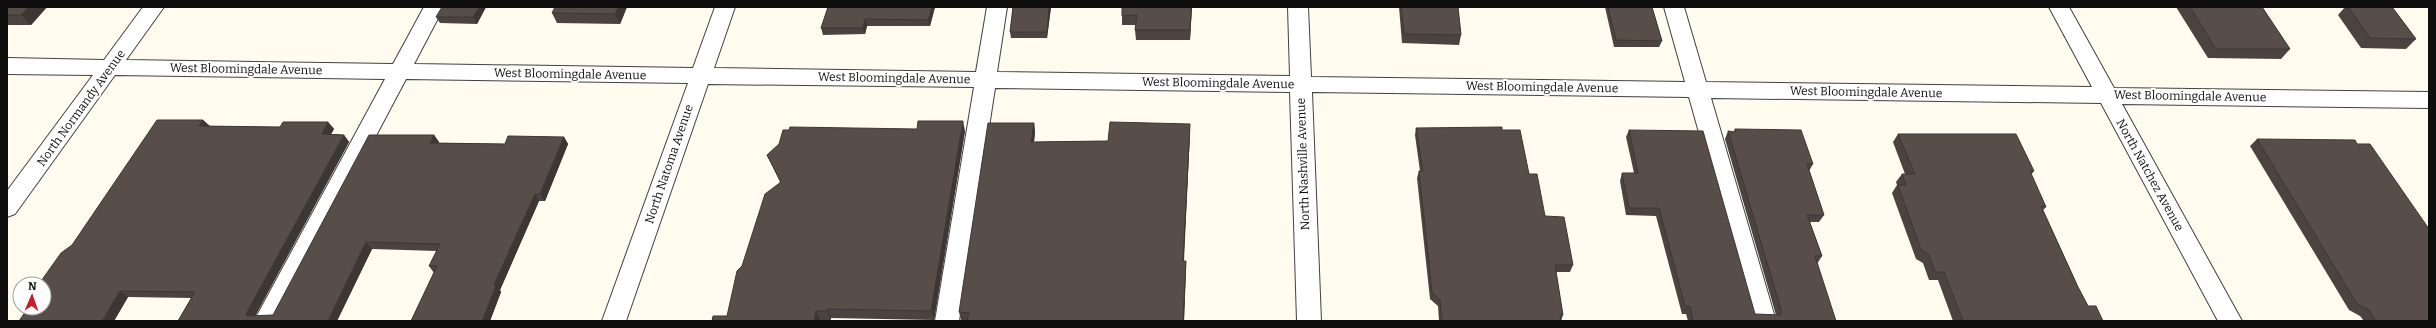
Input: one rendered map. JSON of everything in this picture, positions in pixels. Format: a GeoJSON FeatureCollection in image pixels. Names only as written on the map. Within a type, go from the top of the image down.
{"type":"FeatureCollection","features":[{"type":"Feature","properties":{"kind":"street","name":"North Normandy Avenue"},"geometry":{"type":"LineString","coordinates":[[7,208],[154,7]]}},
{"type":"Feature","properties":{"kind":"street"},"geometry":{"type":"LineString","coordinates":[[266,321],[434,7]]}},
{"type":"Feature","properties":{"kind":"street","name":"North Natoma Avenue"},"geometry":{"type":"LineString","coordinates":[[614,321],[724,7]]}},
{"type":"Feature","properties":{"kind":"street"},"geometry":{"type":"LineString","coordinates":[[947,321],[997,7]]}},
{"type":"Feature","properties":{"kind":"street","name":"North Nashville Avenue"},"geometry":{"type":"LineString","coordinates":[[1298,7],[1309,321]]}},
{"type":"Feature","properties":{"kind":"street"},"geometry":{"type":"LineString","coordinates":[[1674,7],[1764,321]]}},
{"type":"Feature","properties":{"kind":"street","name":"North Natchez Avenue"},"geometry":{"type":"LineString","coordinates":[[2058,7],[2230,321]]}},
{"type":"Feature","properties":{"kind":"street","name":"West Bloomingdale Avenue"},"geometry":{"type":"LineString","coordinates":[[7,66],[2429,100]]}},
{"type":"Feature","properties":{"kind":"building"},"geometry":{"type":"Polygon","coordinates":[[[7,7],[29,7],[21,15],[7,15],[7,7]]]}},
{"type":"Feature","properties":{"kind":"building"},"geometry":{"type":"Polygon","coordinates":[[[442,7],[479,7],[473,17],[436,17],[442,7]]]}},
{"type":"Feature","properties":{"kind":"building"},"geometry":{"type":"Polygon","coordinates":[[[555,7],[618,7],[615,14],[552,13],[555,7]]]}},
{"type":"Feature","properties":{"kind":"building"},"geometry":{"type":"Polygon","coordinates":[[[828,7],[932,7],[928,20],[865,19],[863,28],[821,28],[828,7]]]}},
{"type":"Feature","properties":{"kind":"building"},"geometry":{"type":"Polygon","coordinates":[[[1013,7],[1049,7],[1047,32],[1010,32],[1013,7]]]}},
{"type":"Feature","properties":{"kind":"building"},"geometry":{"type":"Polygon","coordinates":[[[1122,7],[1191,7],[1190,30],[1135,30],[1137,15],[1122,16],[1122,7]]]}},
{"type":"Feature","properties":{"kind":"building"},"geometry":{"type":"Polygon","coordinates":[[[1401,7],[1458,7],[1461,35],[1404,34],[1401,7]]]}},
{"type":"Feature","properties":{"kind":"building"},"geometry":{"type":"Polygon","coordinates":[[[1608,7],[1652,7],[1662,41],[1616,40],[1608,7]]]}},
{"type":"Feature","properties":{"kind":"building"},"geometry":{"type":"Polygon","coordinates":[[[2190,7],[2262,7],[2290,49],[2216,49],[2190,7]]]}},
{"type":"Feature","properties":{"kind":"building"},"geometry":{"type":"Polygon","coordinates":[[[2348,7],[2392,7],[2416,39],[2370,38],[2348,7]]]}},
{"type":"Feature","properties":{"kind":"building"},"geometry":{"type":"Polygon","coordinates":[[[157,120],[203,120],[199,126],[280,127],[283,122],[328,122],[322,134],[344,135],[246,314],[247,316],[273,315],[369,135],[434,135],[430,143],[505,144],[508,136],[564,137],[540,194],[535,194],[494,285],[496,286],[482,321],[411,321],[437,266],[429,266],[440,244],[366,242],[328,321],[178,321],[195,292],[120,291],[102,321],[19,321],[22,316],[52,316],[52,276],[45,276],[61,253],[72,245],[157,120]]]}},
{"type":"Feature","properties":{"kind":"building"},"geometry":{"type":"Polygon","coordinates":[[[918,121],[963,121],[931,311],[827,309],[827,311],[816,311],[814,321],[712,321],[713,316],[727,316],[737,271],[742,266],[765,194],[781,182],[767,155],[779,144],[783,130],[789,130],[790,127],[917,129],[918,121]]]}},
{"type":"Feature","properties":{"kind":"building"},"geometry":{"type":"Polygon","coordinates":[[[1110,122],[1190,124],[1183,261],[1186,261],[1183,321],[967,321],[969,313],[959,312],[988,123],[1034,123],[1031,142],[1108,141],[1110,122]]]}},
{"type":"Feature","properties":{"kind":"building"},"geometry":{"type":"Polygon","coordinates":[[[1502,127],[1502,130],[1520,130],[1529,174],[1537,174],[1545,216],[1564,217],[1573,265],[1555,265],[1563,315],[1560,315],[1561,321],[1442,321],[1440,300],[1432,292],[1419,171],[1423,171],[1416,128],[1502,127]]]}},
{"type":"Feature","properties":{"kind":"building"},"geometry":{"type":"Polygon","coordinates":[[[1735,129],[1801,130],[1813,164],[1807,164],[1824,215],[1807,215],[1822,256],[1815,256],[1836,321],[1693,321],[1690,306],[1685,306],[1659,208],[1629,208],[1622,173],[1638,173],[1629,130],[1703,131],[1755,314],[1780,315],[1782,313],[1728,131],[1735,132],[1735,129]]]}},
{"type":"Feature","properties":{"kind":"building"},"geometry":{"type":"Polygon","coordinates":[[[1898,134],[2016,134],[2034,171],[2030,171],[2046,207],[2041,206],[2078,287],[2088,306],[2096,306],[2103,321],[1963,321],[1944,272],[1935,272],[1929,255],[1921,250],[1898,185],[1906,185],[1902,174],[1915,174],[1898,134]]]}},
{"type":"Feature","properties":{"kind":"building"},"geometry":{"type":"Polygon","coordinates":[[[2257,139],[2355,140],[2357,144],[2370,144],[2429,229],[2429,321],[2376,321],[2369,310],[2357,304],[2257,139]]]}}]}
